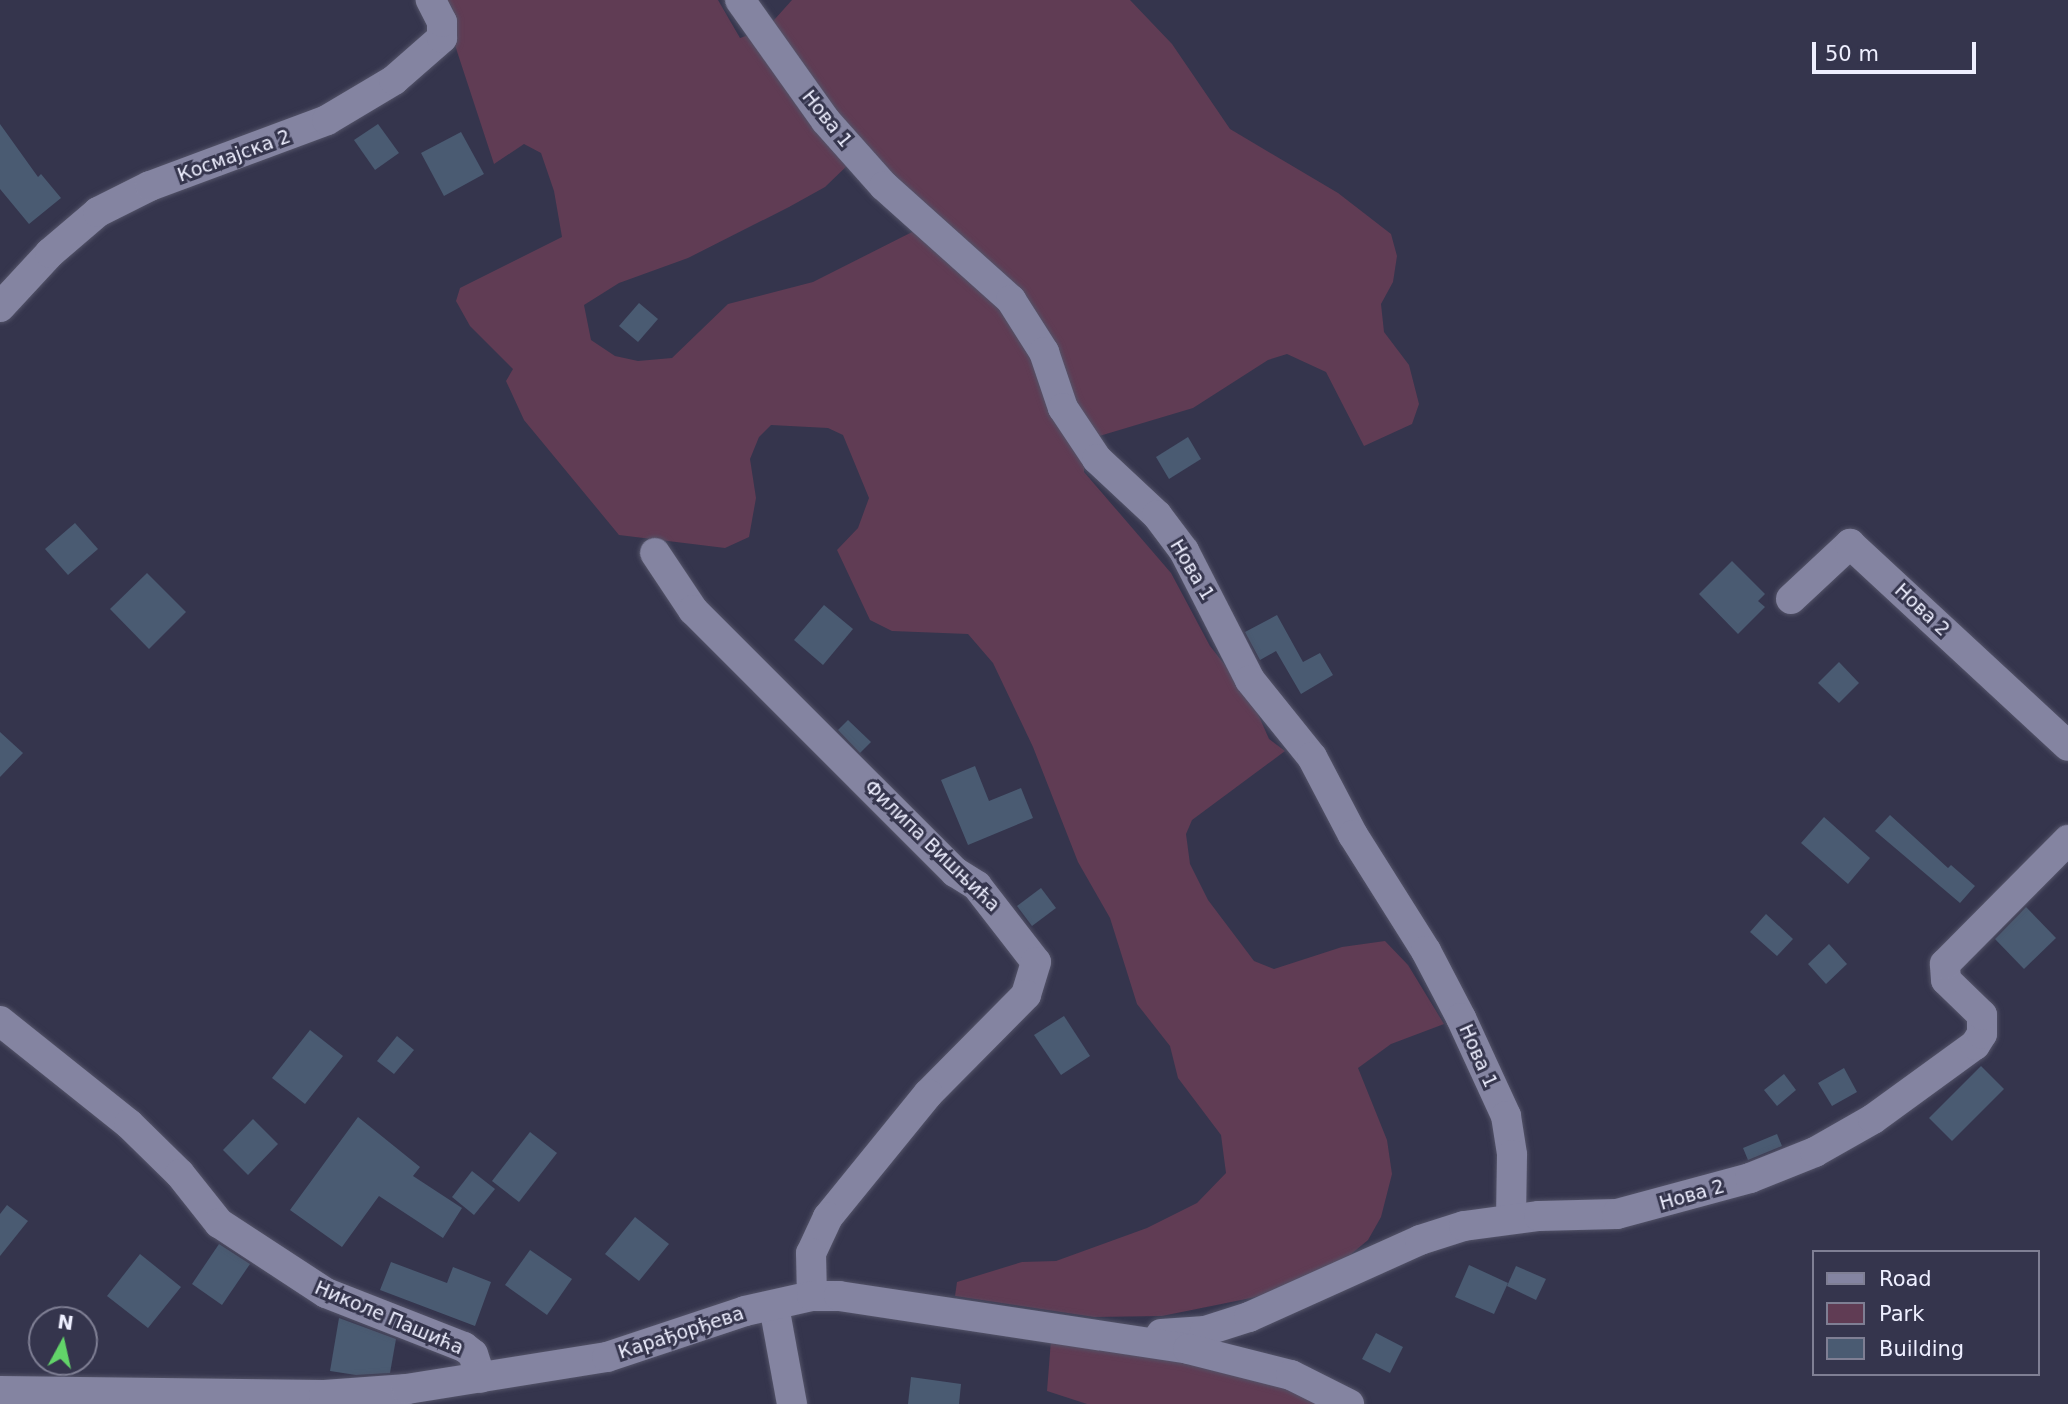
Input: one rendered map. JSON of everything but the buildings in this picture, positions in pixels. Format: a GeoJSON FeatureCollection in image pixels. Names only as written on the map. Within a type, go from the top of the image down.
{"type":"FeatureCollection","features":[{"type":"Feature","properties":{"kind":"street","name":"Космајска 2"},"geometry":{"type":"LineString","coordinates":[[0,307],[50,253],[98,212],[149,186],[306,130],[394,80],[442,38],[442,22],[431,0]]}},
{"type":"Feature","properties":{"kind":"street","name":"Нова 1"},"geometry":{"type":"LineString","coordinates":[[740,0],[819,111],[876,177],[1011,300],[1044,352],[1063,408],[1097,459],[1157,515],[1184,551],[1250,680],[1312,757],[1353,835],[1426,951],[1461,1018],[1506,1116],[1512,1155],[1511,1219]]}},
{"type":"Feature","properties":{"kind":"street","name":"Нова 2"},"geometry":{"type":"LineString","coordinates":[[1791,599],[1850,544],[2063,731]]}},
{"type":"Feature","properties":{"kind":"street","name":"Филипа Вишњића"},"geometry":{"type":"LineString","coordinates":[[655,553],[693,610],[955,872],[977,886],[1036,961],[1026,995],[928,1094],[828,1217],[811,1253],[812,1296]]}},
{"type":"Feature","properties":{"kind":"street","name":"Нова 2"},"geometry":{"type":"LineString","coordinates":[[1120,1336],[1216,1327],[1314,1292],[1420,1240],[1511,1219],[1617,1214],[1665,1203],[1789,1163],[1873,1119],[1956,1059],[1982,1034],[1982,1015],[1946,980],[1945,964],[2068,840]]}},
{"type":"Feature","properties":{"kind":"street","name":"Николе Пашића"},"geometry":{"type":"LineString","coordinates":[[0,1021],[129,1124],[180,1174],[219,1223],[326,1293],[464,1347],[473,1354],[477,1391]]}},
{"type":"Feature","properties":{"kind":"street","name":"Карађорђева"},"geometry":{"type":"LineString","coordinates":[[0,1391],[324,1395],[477,1391],[607,1357],[812,1296],[871,1299],[1120,1336],[1263,1366],[1313,1384],[1349,1404]]}},
{"type":"Feature","properties":{"kind":"street"},"geometry":{"type":"LineString","coordinates":[[774,1306],[792,1404]]}},
{"type":"Feature","properties":{"kind":"green space"},"geometry":{"type":"Polygon","coordinates":[[[447,0],[718,0],[740,38],[766,29],[792,0],[1130,0],[1172,44],[1230,129],[1338,193],[1391,234],[1397,256],[1393,282],[1381,304],[1384,332],[1409,365],[1419,404],[1412,424],[1364,446],[1326,372],[1287,354],[1268,360],[1193,408],[1086,440],[1084,472],[1171,573],[1210,646],[1251,698],[1269,739],[1285,751],[1192,820],[1186,834],[1190,864],[1208,900],[1254,961],[1274,969],[1342,947],[1385,941],[1408,965],[1444,1024],[1391,1044],[1358,1068],[1387,1140],[1392,1174],[1381,1217],[1368,1240],[1350,1255],[1311,1281],[1280,1292],[1162,1316],[1094,1317],[955,1296],[957,1282],[1022,1262],[1056,1261],[1147,1228],[1197,1203],[1226,1173],[1221,1135],[1178,1078],[1170,1046],[1137,1004],[1110,918],[1078,862],[1033,747],[993,663],[968,634],[892,631],[870,620],[837,550],[858,528],[869,498],[843,435],[828,428],[771,425],[759,437],[750,459],[756,498],[749,537],[725,548],[619,535],[524,420],[506,381],[513,369],[470,326],[456,301],[460,288],[562,237],[554,191],[541,153],[524,144],[494,164],[450,30],[453,9],[447,0]],[[851,162],[825,187],[789,207],[688,258],[619,283],[584,305],[591,340],[615,356],[638,361],[672,358],[728,304],[813,282],[920,228],[851,162]]]}},
{"type":"Feature","properties":{"kind":"green space"},"geometry":{"type":"Polygon","coordinates":[[[1052,1327],[1120,1337],[1341,1404],[1087,1404],[1047,1391],[1052,1327]]]}}]}
